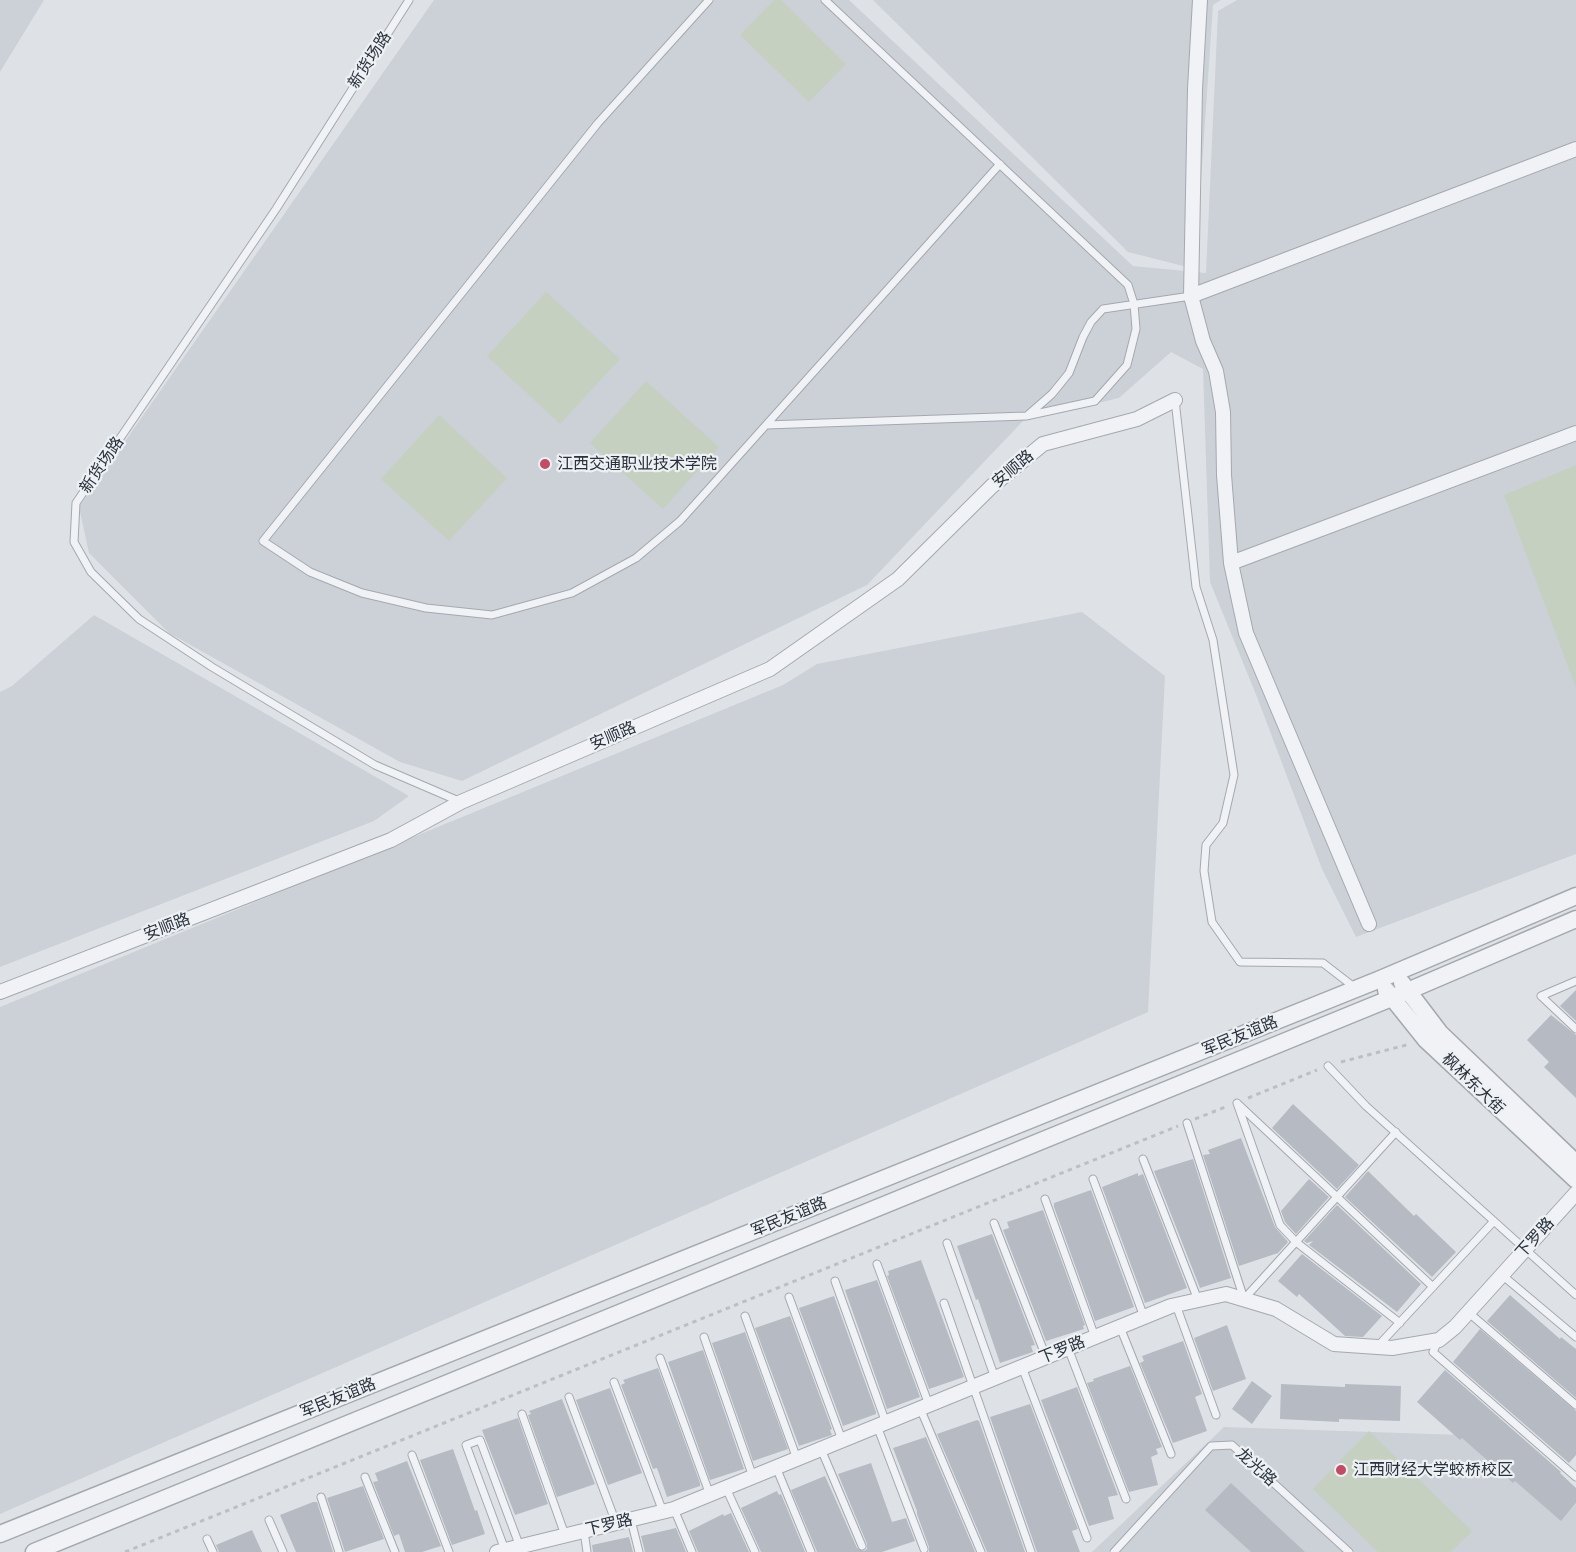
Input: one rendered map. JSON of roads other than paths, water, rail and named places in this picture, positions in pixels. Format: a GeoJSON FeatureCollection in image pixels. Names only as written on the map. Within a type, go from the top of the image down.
{"type":"FeatureCollection","features":[{"type":"Feature","properties":{"kind":"street"},"geometry":{"type":"LineString","coordinates":[[1200,0],[1195,89],[1191,296],[1203,341],[1216,371],[1223,412],[1224,475],[1232,563],[1246,633],[1369,924]]}},
{"type":"Feature","properties":{"kind":"street"},"geometry":{"type":"LineString","coordinates":[[1191,296],[1576,149]]}},
{"type":"Feature","properties":{"kind":"street","name":"安顺路"},"geometry":{"type":"LineString","coordinates":[[0,992],[392,840],[461,802],[770,669],[898,579],[992,486],[1043,444],[1137,419],[1175,400]]}},
{"type":"Feature","properties":{"kind":"street"},"geometry":{"type":"LineString","coordinates":[[1232,563],[1576,433]]}},
{"type":"Feature","properties":{"kind":"street","name":"军民友谊路"},"geometry":{"type":"LineString","coordinates":[[0,1534],[1356,989],[1576,896]]}},
{"type":"Feature","properties":{"kind":"street","name":"军民友谊路"},"geometry":{"type":"LineString","coordinates":[[34,1552],[1392,998],[1576,919]]}},
{"type":"Feature","properties":{"kind":"street","name":"枫林东大街"},"geometry":{"type":"LineString","coordinates":[[1394,973],[1440,1033],[1576,1163]]}},
{"type":"Feature","properties":{"kind":"street","name":"枫林东大街"},"geometry":{"type":"LineString","coordinates":[[1378,980],[1426,1040],[1576,1180]]}},
{"type":"Feature","properties":{"kind":"street","name":"下罗路"},"geometry":{"type":"LineString","coordinates":[[501,1551],[521,1550],[565,1535],[668,1510],[710,1495],[1144,1317],[1176,1305],[1198,1300],[1226,1294],[1244,1299],[1276,1310],[1334,1344],[1392,1348],[1439,1340],[1468,1312],[1576,1193]]}},
{"type":"Feature","properties":{"kind":"lane","name":"新货场路"},"geometry":{"type":"LineString","coordinates":[[409,0],[276,209],[76,503],[74,542],[91,572],[139,619],[285,712],[375,765],[461,802]]}},
{"type":"Feature","properties":{"kind":"lane"},"geometry":{"type":"LineString","coordinates":[[709,0],[598,123],[263,541],[310,572],[362,593],[426,608],[492,615],[572,592],[636,558],[680,521],[1000,164]]}},
{"type":"Feature","properties":{"kind":"lane"},"geometry":{"type":"LineString","coordinates":[[766,425],[1026,416],[1095,401],[1127,365],[1136,329],[1134,304],[1128,285],[825,0]]}},
{"type":"Feature","properties":{"kind":"lane"},"geometry":{"type":"LineString","coordinates":[[1026,416],[1052,394],[1069,373],[1083,337],[1091,322],[1103,309],[1191,296]]}},
{"type":"Feature","properties":{"kind":"lane"},"geometry":{"type":"LineString","coordinates":[[1175,400],[1196,587],[1213,640],[1233,775],[1223,823],[1206,845],[1204,871],[1212,922],[1240,962],[1323,963],[1356,989]]}},
{"type":"Feature","properties":{"kind":"lane"},"geometry":{"type":"LineString","coordinates":[[1576,981],[1541,996],[1576,1029]]}},
{"type":"Feature","properties":{"kind":"lane"},"geometry":{"type":"LineString","coordinates":[[1328,1066],[1396,1132],[1576,1295]]}},
{"type":"Feature","properties":{"kind":"lane"},"geometry":{"type":"LineString","coordinates":[[1400,1323],[1296,1242],[1280,1225],[1237,1102],[1336,1198],[1433,1287]]}},
{"type":"Feature","properties":{"kind":"lane"},"geometry":{"type":"LineString","coordinates":[[1187,1123],[1244,1299],[1396,1132]]}},
{"type":"Feature","properties":{"kind":"lane"},"geometry":{"type":"LineString","coordinates":[[1143,1159],[1198,1300]]}},
{"type":"Feature","properties":{"kind":"lane"},"geometry":{"type":"LineString","coordinates":[[1093,1179],[1144,1317]]}},
{"type":"Feature","properties":{"kind":"lane"},"geometry":{"type":"LineString","coordinates":[[1045,1199],[1095,1337]]}},
{"type":"Feature","properties":{"kind":"lane"},"geometry":{"type":"LineString","coordinates":[[1377,1347],[1494,1221]]}},
{"type":"Feature","properties":{"kind":"lane"},"geometry":{"type":"LineString","coordinates":[[994,1223],[1046,1357]]}},
{"type":"Feature","properties":{"kind":"lane"},"geometry":{"type":"LineString","coordinates":[[947,1243],[995,1378]]}},
{"type":"Feature","properties":{"kind":"lane"},"geometry":{"type":"LineString","coordinates":[[877,1264],[925,1406],[981,1552]]}},
{"type":"Feature","properties":{"kind":"lane"},"geometry":{"type":"LineString","coordinates":[[1502,1275],[1576,1337]]}},
{"type":"Feature","properties":{"kind":"lane"},"geometry":{"type":"LineString","coordinates":[[835,1281],[924,1549]]}},
{"type":"Feature","properties":{"kind":"lane"},"geometry":{"type":"LineString","coordinates":[[789,1297],[843,1440]]}},
{"type":"Feature","properties":{"kind":"lane"},"geometry":{"type":"LineString","coordinates":[[944,1303],[1031,1552]]}},
{"type":"Feature","properties":{"kind":"lane"},"geometry":{"type":"LineString","coordinates":[[1176,1305],[1216,1415]]}},
{"type":"Feature","properties":{"kind":"lane"},"geometry":{"type":"LineString","coordinates":[[1468,1312],[1576,1405]]}},
{"type":"Feature","properties":{"kind":"lane"},"geometry":{"type":"LineString","coordinates":[[745,1316],[797,1459]]}},
{"type":"Feature","properties":{"kind":"lane"},"geometry":{"type":"LineString","coordinates":[[1120,1327],[1171,1455]]}},
{"type":"Feature","properties":{"kind":"lane"},"geometry":{"type":"LineString","coordinates":[[704,1337],[753,1477]]}},
{"type":"Feature","properties":{"kind":"lane"},"geometry":{"type":"LineString","coordinates":[[1439,1340],[1433,1352],[1576,1477]]}},
{"type":"Feature","properties":{"kind":"lane"},"geometry":{"type":"LineString","coordinates":[[1068,1348],[1126,1499]]}},
{"type":"Feature","properties":{"kind":"lane"},"geometry":{"type":"LineString","coordinates":[[660,1358],[710,1495]]}},
{"type":"Feature","properties":{"kind":"lane"},"geometry":{"type":"LineString","coordinates":[[1022,1367],[1087,1538]]}},
{"type":"Feature","properties":{"kind":"lane"},"geometry":{"type":"LineString","coordinates":[[614,1382],[668,1510],[692,1552]]}},
{"type":"Feature","properties":{"kind":"lane"},"geometry":{"type":"LineString","coordinates":[[569,1397],[616,1523]]}},
{"type":"Feature","properties":{"kind":"lane"},"geometry":{"type":"LineString","coordinates":[[522,1414],[565,1535]]}},
{"type":"Feature","properties":{"kind":"lane"},"geometry":{"type":"LineString","coordinates":[[501,1551],[466,1445],[480,1440],[521,1550]]}},
{"type":"Feature","properties":{"kind":"lane","name":"龙光路"},"geometry":{"type":"LineString","coordinates":[[1114,1552],[1211,1446],[1232,1444],[1349,1552]]}},
{"type":"Feature","properties":{"kind":"lane"},"geometry":{"type":"LineString","coordinates":[[821,1449],[862,1546]]}},
{"type":"Feature","properties":{"kind":"lane"},"geometry":{"type":"LineString","coordinates":[[412,1455],[449,1552]]}},
{"type":"Feature","properties":{"kind":"lane"},"geometry":{"type":"LineString","coordinates":[[776,1467],[812,1552]]}},
{"type":"Feature","properties":{"kind":"lane"},"geometry":{"type":"LineString","coordinates":[[365,1477],[395,1552]]}},
{"type":"Feature","properties":{"kind":"lane"},"geometry":{"type":"LineString","coordinates":[[726,1488],[755,1552]]}},
{"type":"Feature","properties":{"kind":"lane"},"geometry":{"type":"LineString","coordinates":[[321,1497],[339,1552]]}},
{"type":"Feature","properties":{"kind":"lane"},"geometry":{"type":"LineString","coordinates":[[269,1520],[283,1552]]}},
{"type":"Feature","properties":{"kind":"lane"},"geometry":{"type":"LineString","coordinates":[[631,1520],[639,1552]]}},
{"type":"Feature","properties":{"kind":"lane"},"geometry":{"type":"LineString","coordinates":[[584,1531],[588,1552]]}},
{"type":"Feature","properties":{"kind":"lane"},"geometry":{"type":"LineString","coordinates":[[207,1539],[213,1552]]}},
{"type":"Feature","properties":{"kind":"place","name":"江西交通职业技术学院"},"geometry":{"type":"Point","coordinates":[545,464]}},
{"type":"Feature","properties":{"kind":"place","name":"江西财经大学蛟桥校区"},"geometry":{"type":"Point","coordinates":[1341,1470]}}]}
